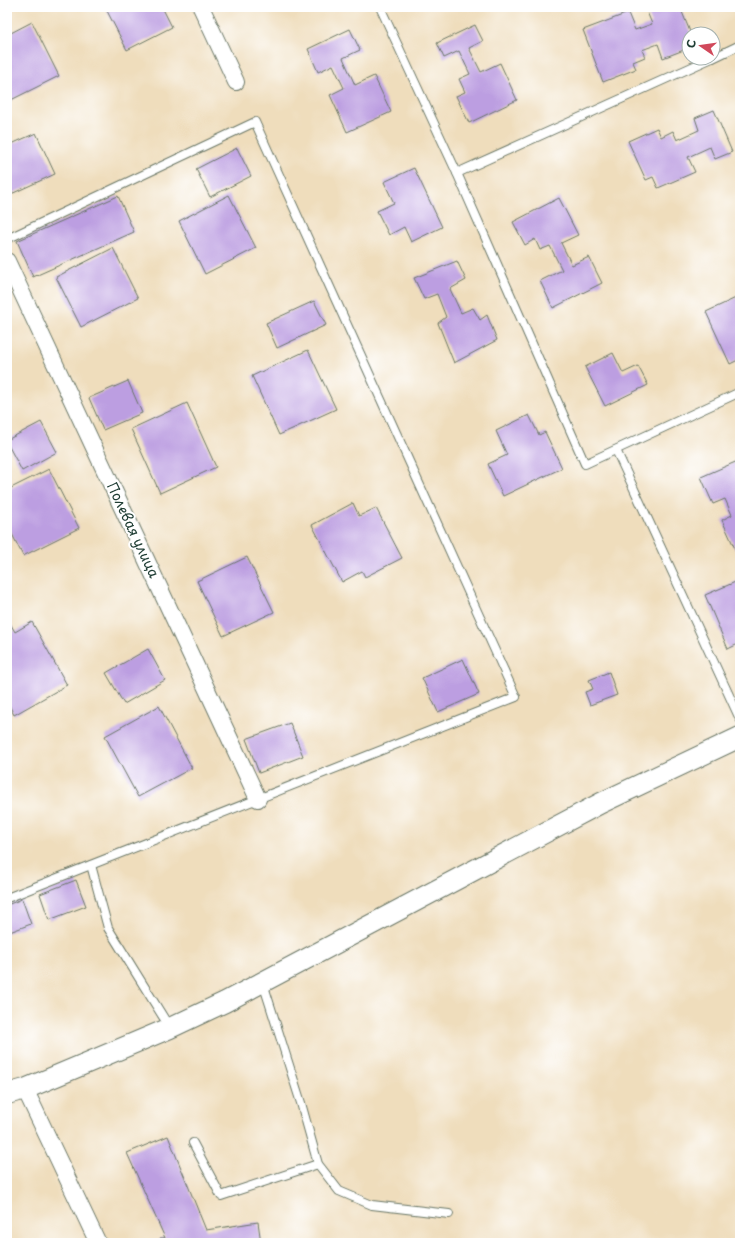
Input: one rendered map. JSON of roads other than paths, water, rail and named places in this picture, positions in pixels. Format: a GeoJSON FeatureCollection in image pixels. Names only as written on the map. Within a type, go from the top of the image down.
{"type":"FeatureCollection","features":[{"type":"Feature","properties":{"kind":"street"},"geometry":{"type":"LineString","coordinates":[[201,7],[236,82]]}},
{"type":"Feature","properties":{"kind":"street","name":"Полевая улица"},"geometry":{"type":"LineString","coordinates":[[7,261],[258,798]]}},
{"type":"Feature","properties":{"kind":"street"},"geometry":{"type":"LineString","coordinates":[[98,1243],[16,1092],[170,1028],[225,1002],[601,803],[740,737]]}},
{"type":"Feature","properties":{"kind":"lane"},"geometry":{"type":"LineString","coordinates":[[380,7],[457,173],[585,464],[740,392]]}},
{"type":"Feature","properties":{"kind":"lane"},"geometry":{"type":"LineString","coordinates":[[721,54],[740,45]]}},
{"type":"Feature","properties":{"kind":"lane"},"geometry":{"type":"LineString","coordinates":[[457,173],[694,66]]}},
{"type":"Feature","properties":{"kind":"lane"},"geometry":{"type":"LineString","coordinates":[[7,239],[255,122],[516,696],[7,898]]}},
{"type":"Feature","properties":{"kind":"lane"},"geometry":{"type":"LineString","coordinates":[[616,450],[740,719]]}},
{"type":"Feature","properties":{"kind":"lane"},"geometry":{"type":"LineString","coordinates":[[92,864],[108,928],[170,1028]]}},
{"type":"Feature","properties":{"kind":"lane"},"geometry":{"type":"LineString","coordinates":[[263,982],[301,1103],[318,1164],[339,1191],[372,1205],[449,1214]]}},
{"type":"Feature","properties":{"kind":"lane"},"geometry":{"type":"LineString","coordinates":[[194,1143],[221,1196],[318,1164]]}}]}
